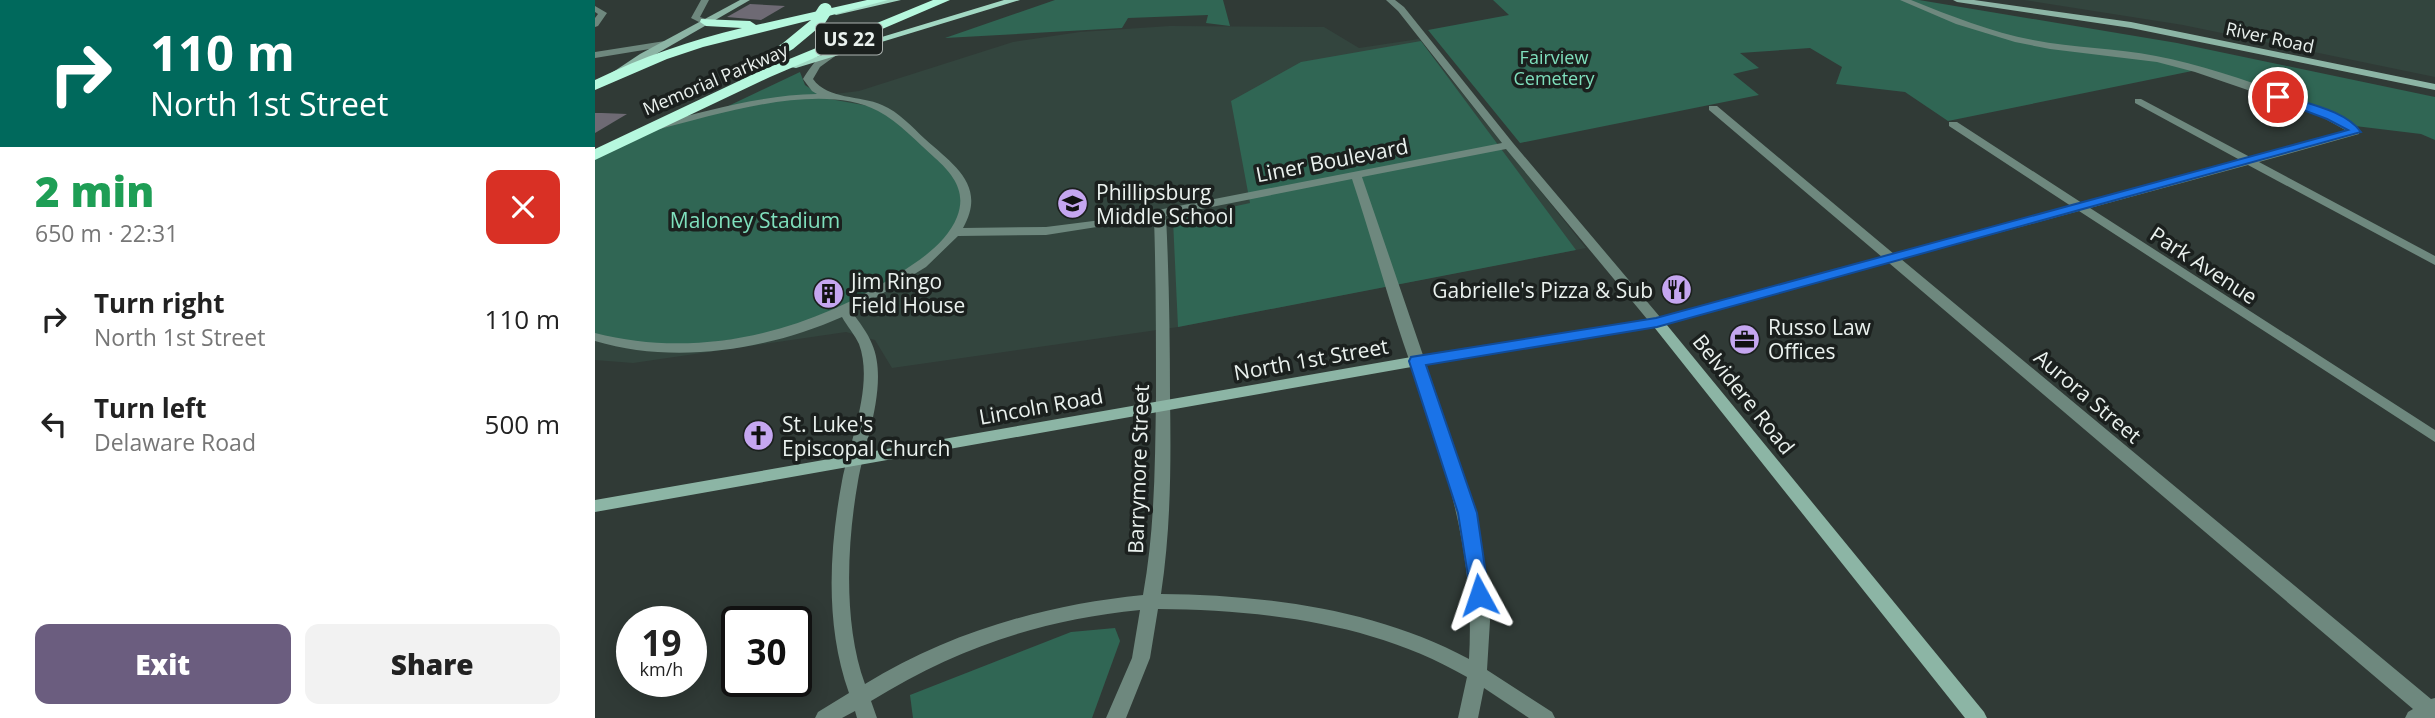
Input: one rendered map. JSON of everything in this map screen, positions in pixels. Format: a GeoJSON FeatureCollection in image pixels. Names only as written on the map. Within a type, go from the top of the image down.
{"type":"FeatureCollection","features":[{"type":"Feature","properties":{"kind":"highway","name":"US 22"},"geometry":{"type":"LineString","coordinates":[[827,11],[882,0]]}},
{"type":"Feature","properties":{"kind":"highway","name":"US 22"},"geometry":{"type":"LineString","coordinates":[[765,74],[944,0]]}},
{"type":"Feature","properties":{"kind":"highway"},"geometry":{"type":"LineString","coordinates":[[642,131],[669,112],[780,52],[827,11]]}},
{"type":"Feature","properties":{"kind":"highway","name":"Memorial Parkway"},"geometry":{"type":"LineString","coordinates":[[595,86],[613,75],[677,50],[827,11]]}},
{"type":"Feature","properties":{"kind":"highway"},"geometry":{"type":"LineString","coordinates":[[706,22],[777,26]]}},
{"type":"Feature","properties":{"kind":"highway","name":"Memorial Parkway"},"geometry":{"type":"LineString","coordinates":[[595,155],[765,74]]}},
{"type":"Feature","properties":{"kind":"main road"},"geometry":{"type":"LineString","coordinates":[[613,75],[746,0]]}},
{"type":"Feature","properties":{"kind":"main road","name":"Memorial Parkway"},"geometry":{"type":"LineString","coordinates":[[827,11],[896,0]]}},
{"type":"Feature","properties":{"kind":"main road","name":"Memorial Parkway"},"geometry":{"type":"LineString","coordinates":[[765,74],[1014,0]]}},
{"type":"Feature","properties":{"kind":"main road","name":"River Road"},"geometry":{"type":"LineString","coordinates":[[1957,0],[2099,19],[2435,87]]}},
{"type":"Feature","properties":{"kind":"main road","name":"North 1st Street"},"geometry":{"type":"LineString","coordinates":[[1163,406],[1657,322]]}},
{"type":"Feature","properties":{"kind":"main road","name":"Belvidere Road"},"geometry":{"type":"LineString","coordinates":[[1657,322],[1977,718]]}},
{"type":"Feature","properties":{"kind":"main road","name":"Lincoln Road"},"geometry":{"type":"LineString","coordinates":[[595,506],[1163,406]]}},
{"type":"Feature","properties":{"kind":"street"},"geometry":{"type":"LineString","coordinates":[[705,0],[695,18],[706,22]]}},
{"type":"Feature","properties":{"kind":"street","name":"North 1st Street"},"geometry":{"type":"LineString","coordinates":[[1657,322],[2355,132],[2352,127],[2307,107],[2186,66],[2155,59],[2016,40],[1904,0]]}},
{"type":"Feature","properties":{"kind":"street","name":"Belvidere Road"},"geometry":{"type":"LineString","coordinates":[[1392,2],[1657,322]]}},
{"type":"Feature","properties":{"kind":"street"},"geometry":{"type":"LineString","coordinates":[[595,24],[599,10]]}},
{"type":"Feature","properties":{"kind":"street"},"geometry":{"type":"LineString","coordinates":[[595,55],[664,44]]}},
{"type":"Feature","properties":{"kind":"street"},"geometry":{"type":"LineString","coordinates":[[834,98],[815,89],[808,79],[816,65],[835,52]]}},
{"type":"Feature","properties":{"kind":"street"},"geometry":{"type":"LineString","coordinates":[[595,337],[635,346],[696,346],[771,334],[818,322],[845,311],[908,273],[940,248],[962,219],[967,195],[955,170],[880,108],[858,101],[834,98],[750,104],[642,131]]}},
{"type":"Feature","properties":{"kind":"street"},"geometry":{"type":"LineString","coordinates":[[2138,101],[2435,261]]}},
{"type":"Feature","properties":{"kind":"street","name":"Aurora Street"},"geometry":{"type":"LineString","coordinates":[[1713,108],[2429,713]]}},
{"type":"Feature","properties":{"kind":"street","name":"Park Avenue"},"geometry":{"type":"LineString","coordinates":[[1953,124],[2435,437]]}},
{"type":"Feature","properties":{"kind":"street","name":"Liner Boulevard"},"geometry":{"type":"LineString","coordinates":[[953,232],[1046,231],[1160,214],[1509,145]]}},
{"type":"Feature","properties":{"kind":"street"},"geometry":{"type":"LineString","coordinates":[[1356,175],[1467,513],[1474,546],[1480,612],[1476,673],[1468,718]]}},
{"type":"Feature","properties":{"kind":"street","name":"Barrymore Street"},"geometry":{"type":"LineString","coordinates":[[1116,718],[1141,659],[1160,545],[1163,406],[1160,214]]}},
{"type":"Feature","properties":{"kind":"street"},"geometry":{"type":"LineString","coordinates":[[845,311],[860,332],[870,360],[869,393],[850,482],[839,574],[848,664],[867,718]]}},
{"type":"Feature","properties":{"kind":"street"},"geometry":{"type":"LineString","coordinates":[[825,718],[910,667],[1005,628],[1059,612],[1104,604],[1216,600],[1304,612],[1355,623],[1423,646],[1476,673],[1545,718]]}},
{"type":"Feature","properties":{"kind":"shaded area"},"geometry":{"type":"Polygon","coordinates":[[[2024,0],[2435,0],[2435,77],[2183,25],[2024,0]]]}},
{"type":"Feature","properties":{"kind":"shaded area","name":"Phillipsburg Middle School"},"geometry":{"type":"Polygon","coordinates":[[[1170,26],[1324,27],[1359,48],[1419,39],[1586,248],[1178,327],[892,368],[875,340],[846,332],[633,363],[595,360],[595,160],[835,94],[859,91],[1013,42],[1080,32],[1170,26]]]}},
{"type":"Feature","properties":{"kind":"green space"},"geometry":{"type":"Polygon","coordinates":[[[1055,0],[1223,0],[1230,26],[1206,23],[1208,15],[1128,18],[1122,28],[945,38],[1055,0]]]}},
{"type":"Feature","properties":{"kind":"green space","name":"Fairview Cemetery"},"geometry":{"type":"Polygon","coordinates":[[[1493,0],[1919,0],[2177,43],[2435,97],[2435,140],[2421,134],[2355,126],[2197,70],[1948,121],[1905,92],[1836,84],[1842,67],[1810,48],[1740,53],[1759,68],[1733,74],[1759,95],[1520,143],[1428,30],[1509,15],[1493,0]]]}},
{"type":"Feature","properties":{"kind":"green space"},"geometry":{"type":"Polygon","coordinates":[[[1421,41],[1576,250],[1178,327],[1173,220],[1250,203],[1231,101],[1301,62],[1421,41]]]}},
{"type":"Feature","properties":{"kind":"green space","name":"Maloney Stadium"},"geometry":{"type":"Polygon","coordinates":[[[800,72],[805,85],[824,98],[880,108],[955,170],[966,206],[940,248],[845,311],[771,334],[671,348],[595,337],[595,155],[642,131],[722,109],[800,72]]]}},
{"type":"Feature","properties":{"kind":"green space"},"geometry":{"type":"Polygon","coordinates":[[[1115,628],[1120,641],[1092,718],[913,718],[910,695],[1071,632],[1115,628]]]}},
{"type":"Feature","properties":{"kind":"building"},"geometry":{"type":"Polygon","coordinates":[[[750,4],[785,6],[761,20],[727,17],[750,4]]]}},
{"type":"Feature","properties":{"kind":"building"},"geometry":{"type":"Polygon","coordinates":[[[595,113],[602,113],[627,114],[595,133],[595,113]]]}},
{"type":"Feature","properties":{"kind":"place","name":"Phillipsburg Middle School"},"geometry":{"type":"Point","coordinates":[1073,204]}},
{"type":"Feature","properties":{"kind":"place","name":"Gabrielle's Pizza & Sub"},"geometry":{"type":"Point","coordinates":[1676,290]}},
{"type":"Feature","properties":{"kind":"place","name":"Jim Ringo Field House"},"geometry":{"type":"Point","coordinates":[828,293]}},
{"type":"Feature","properties":{"kind":"place","name":"Russo Law Offices"},"geometry":{"type":"Point","coordinates":[1745,339]}},
{"type":"Feature","properties":{"kind":"place","name":"St. Luke's Episcopal Church"},"geometry":{"type":"Point","coordinates":[759,436]}},
{"type":"Feature","properties":{"kind":"route"},"geometry":{"type":"LineString","coordinates":[[1479,595],[1474,546],[1467,513],[1417,361],[1657,322],[2355,132],[2350,125],[2331,116],[2278,97]]}}]}
